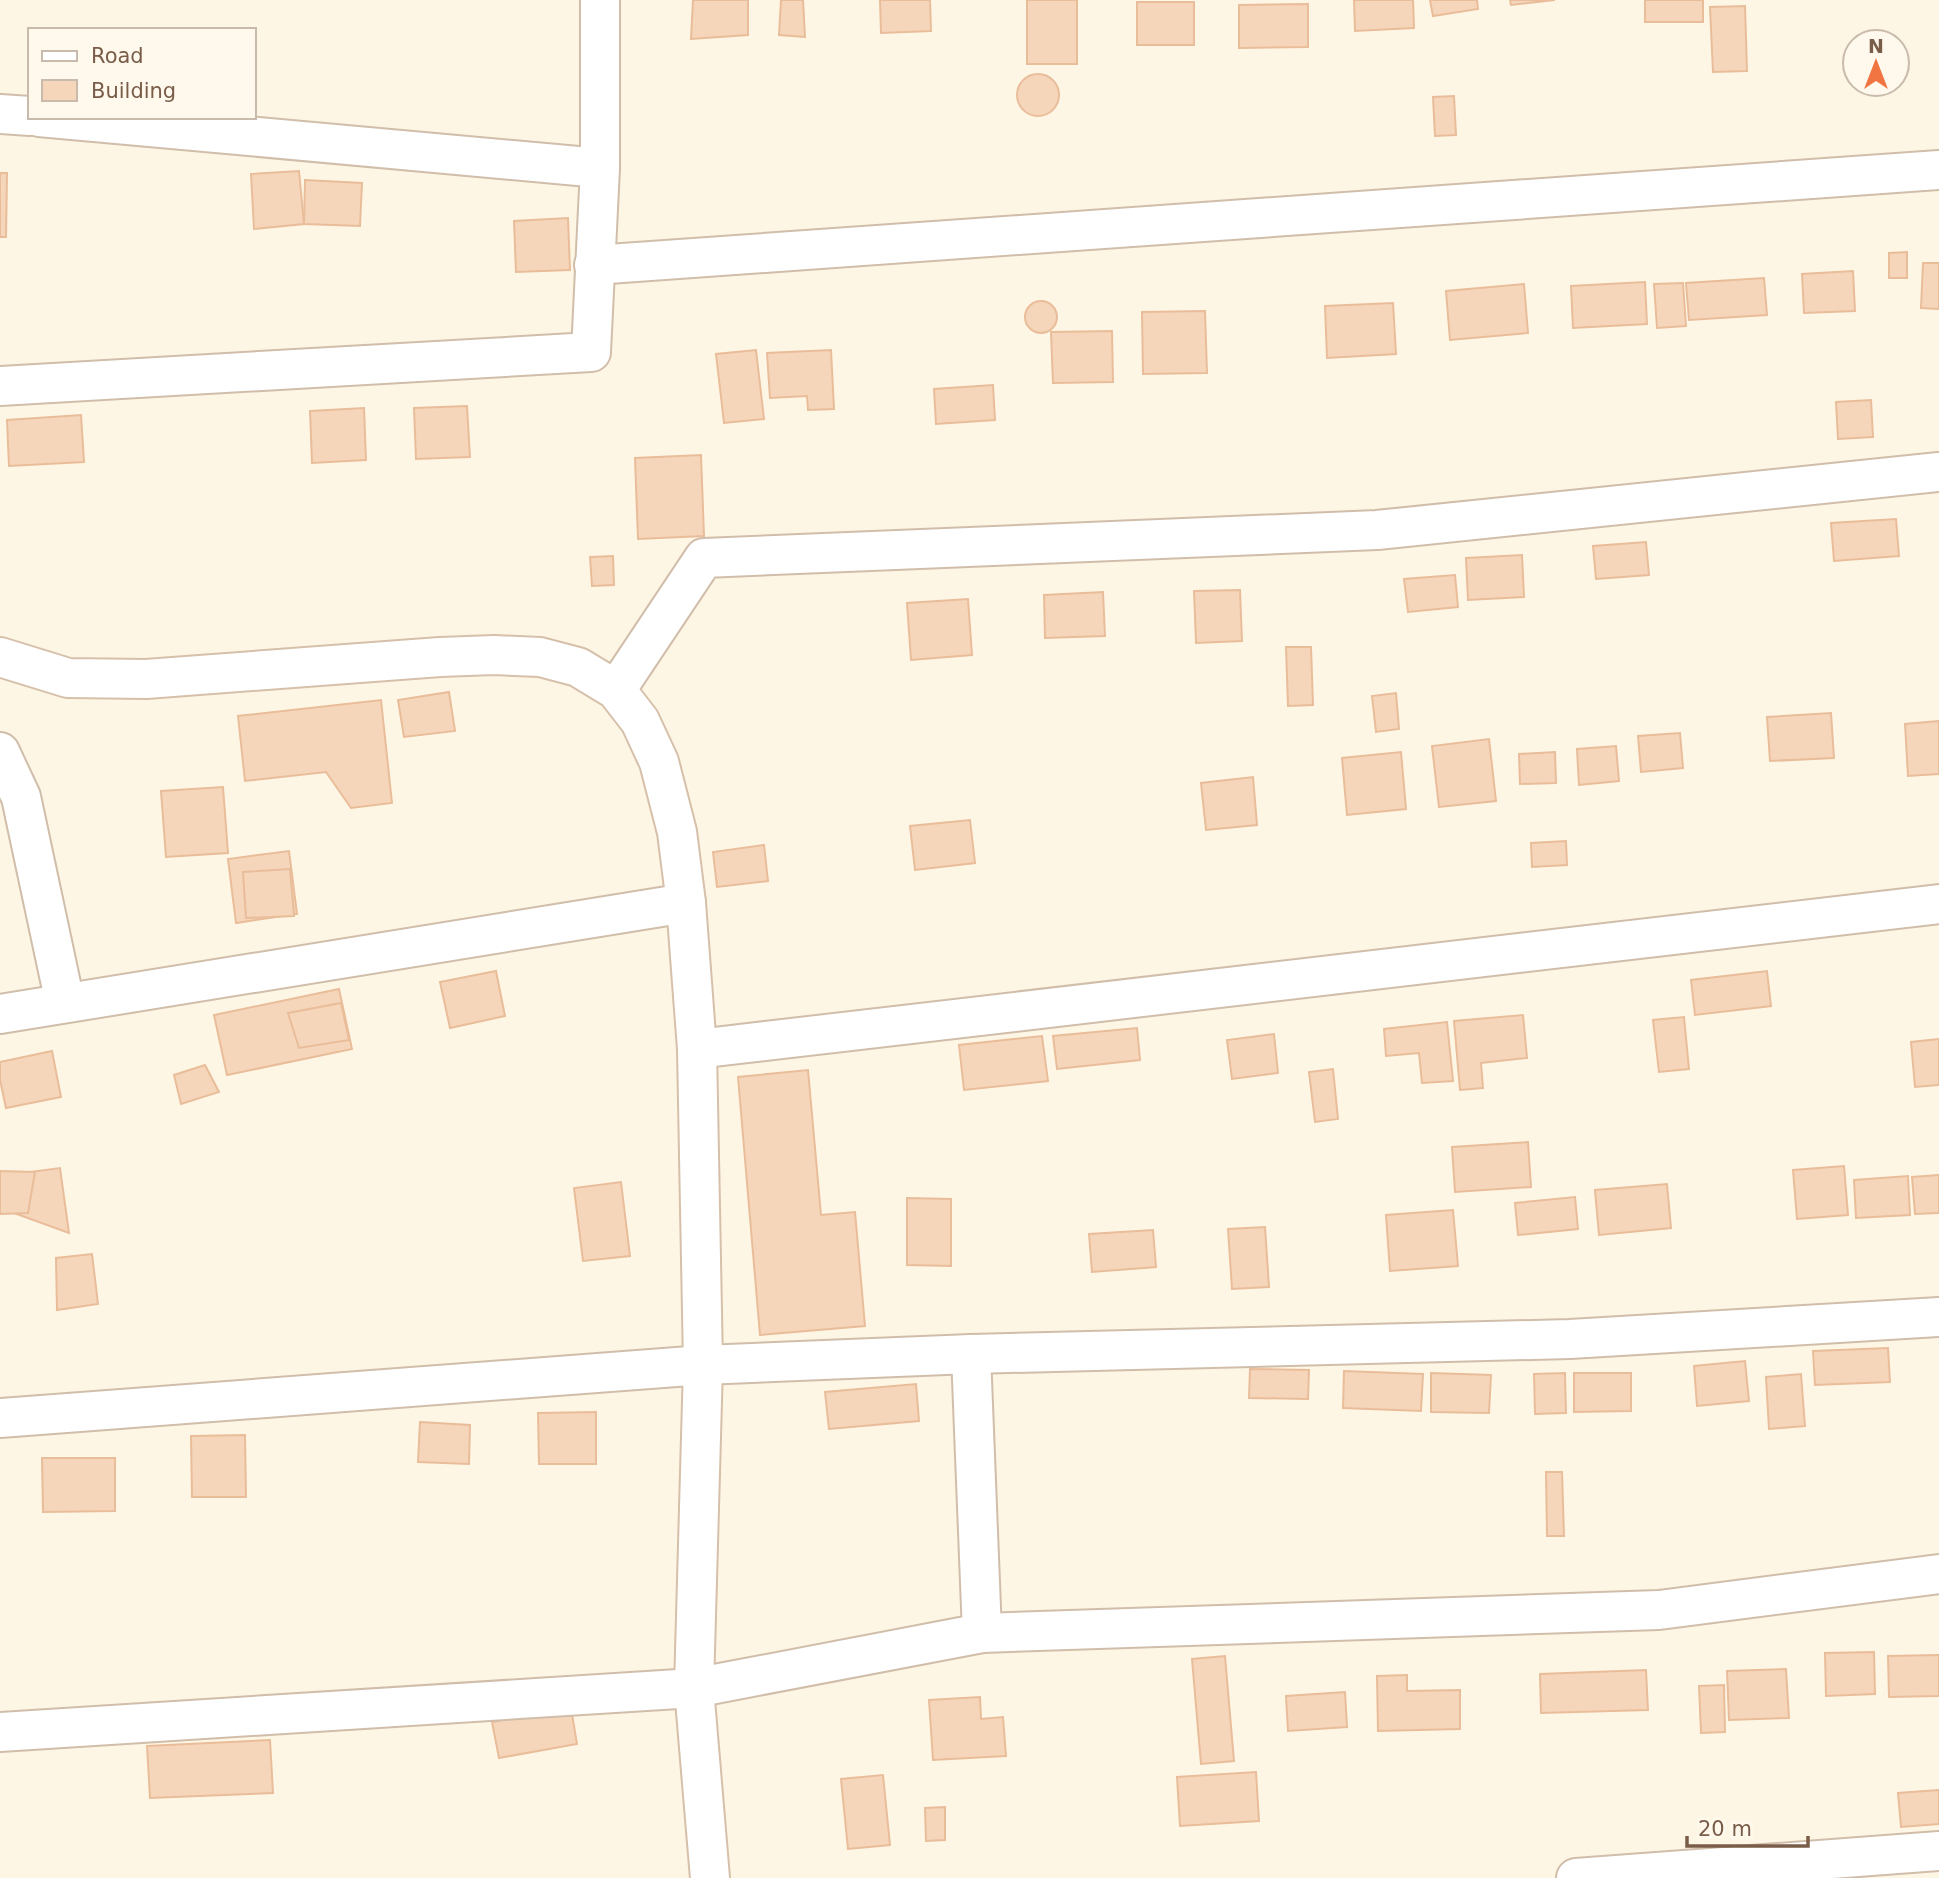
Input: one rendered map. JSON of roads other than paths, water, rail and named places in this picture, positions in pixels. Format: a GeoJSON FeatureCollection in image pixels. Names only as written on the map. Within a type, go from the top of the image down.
{"type":"FeatureCollection","features":[{"type":"Feature","properties":{"kind":"street"},"geometry":{"type":"LineString","coordinates":[[0,386],[591,352],[600,168],[600,0]]}},
{"type":"Feature","properties":{"kind":"street"},"geometry":{"type":"LineString","coordinates":[[0,114],[28,116]]}},
{"type":"Feature","properties":{"kind":"street"},"geometry":{"type":"LineString","coordinates":[[61,119],[600,168]]}},
{"type":"Feature","properties":{"kind":"street"},"geometry":{"type":"LineString","coordinates":[[594,265],[1939,170]]}},
{"type":"Feature","properties":{"kind":"street"},"geometry":{"type":"LineString","coordinates":[[616,690],[704,558],[1377,530],[1939,472]]}},
{"type":"Feature","properties":{"kind":"street"},"geometry":{"type":"LineString","coordinates":[[0,657],[68,678],[146,679],[494,655],[540,657],[578,667],[616,690],[640,721],[660,762],[677,832],[686,903],[697,1049],[703,1365],[694,1688],[710,1878]]}},
{"type":"Feature","properties":{"kind":"street"},"geometry":{"type":"LineString","coordinates":[[0,752],[21,797],[65,1003]]}},
{"type":"Feature","properties":{"kind":"street"},"geometry":{"type":"LineString","coordinates":[[0,1014],[686,903]]}},
{"type":"Feature","properties":{"kind":"street"},"geometry":{"type":"LineString","coordinates":[[697,1049],[1939,904]]}},
{"type":"Feature","properties":{"kind":"street"},"geometry":{"type":"LineString","coordinates":[[0,1418],[703,1365],[971,1354],[1570,1339],[1939,1317]]}},
{"type":"Feature","properties":{"kind":"street"},"geometry":{"type":"LineString","coordinates":[[971,1354],[982,1633]]}},
{"type":"Feature","properties":{"kind":"street"},"geometry":{"type":"LineString","coordinates":[[0,1731],[694,1688],[982,1633],[1659,1610],[1939,1574]]}},
{"type":"Feature","properties":{"kind":"street"},"geometry":{"type":"LineString","coordinates":[[1576,1878],[1939,1850]]}}]}
